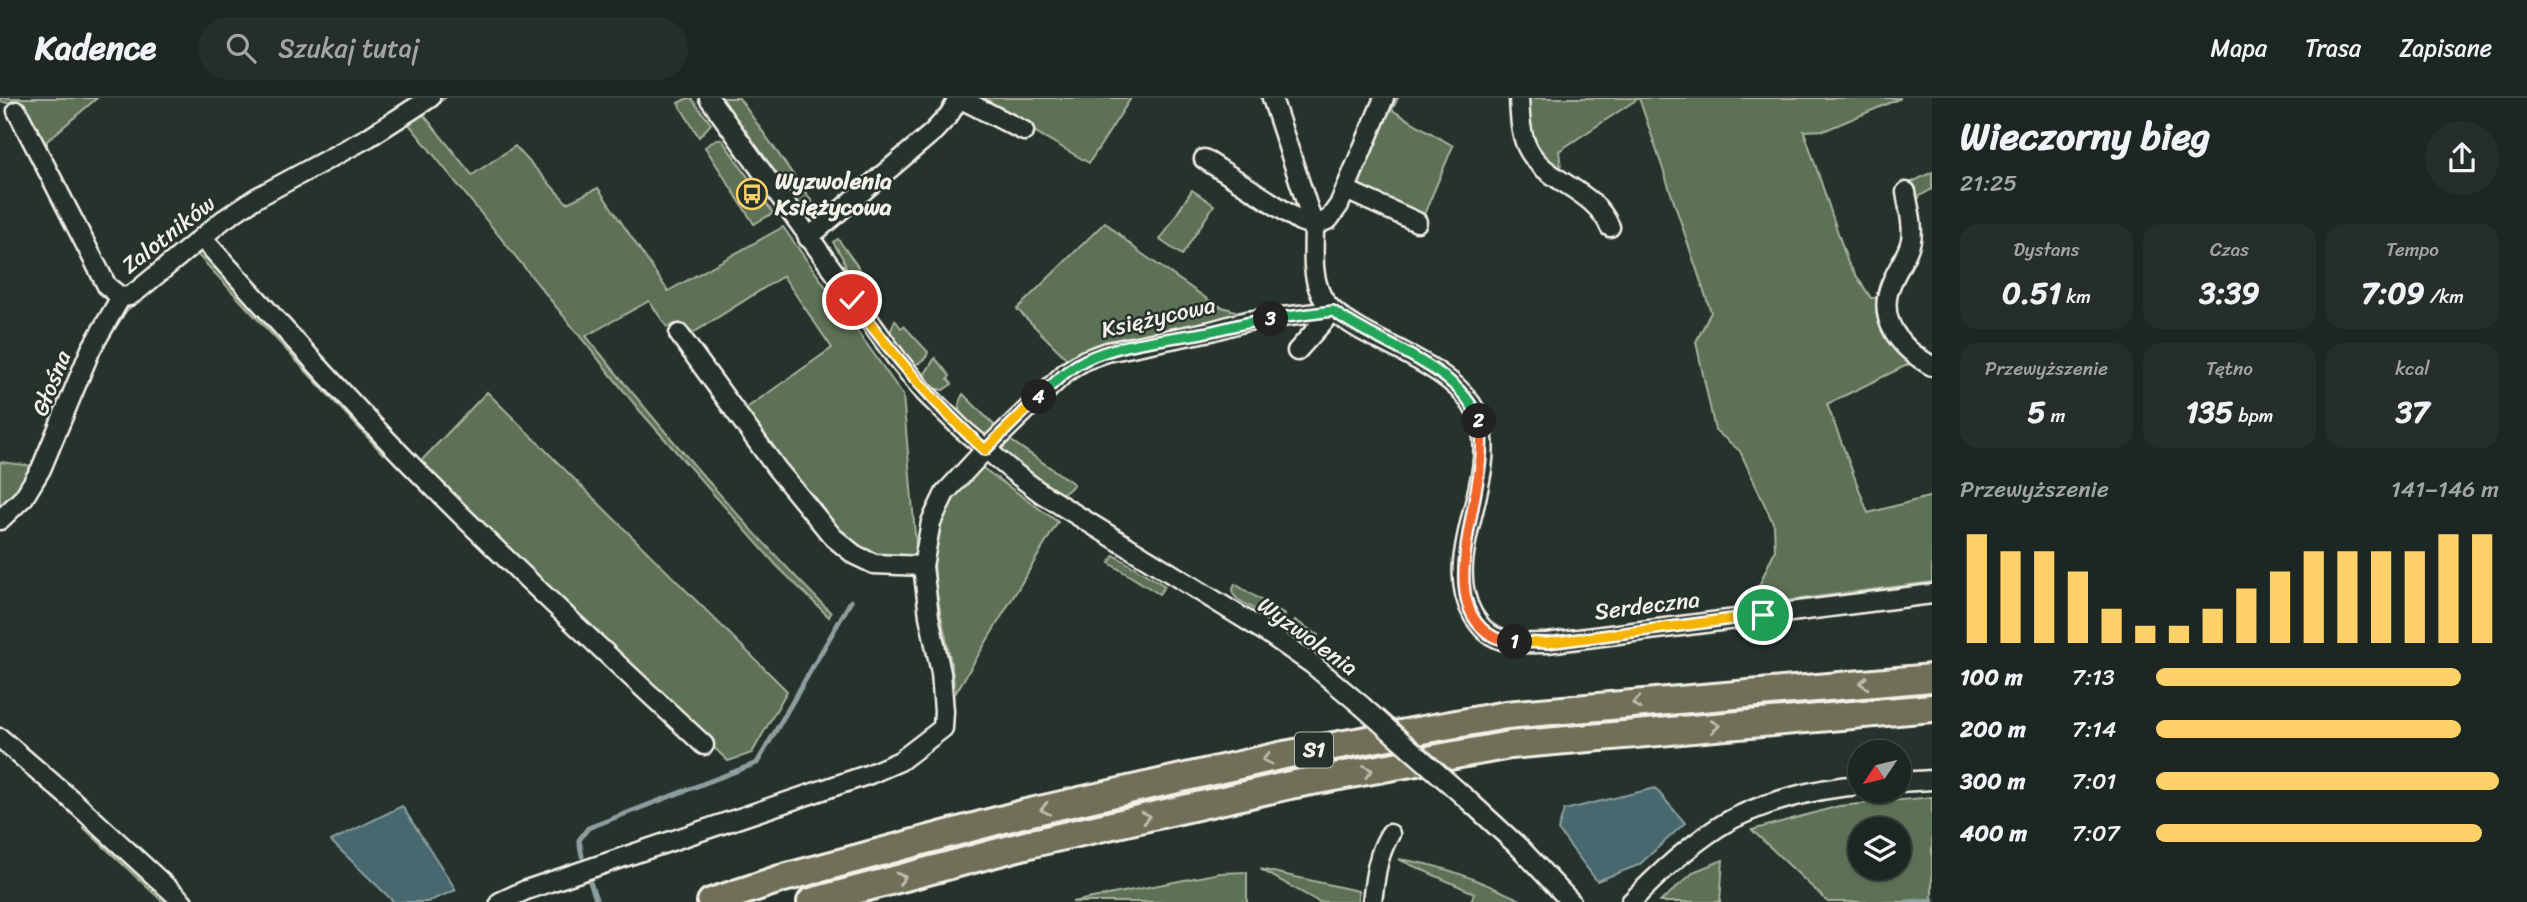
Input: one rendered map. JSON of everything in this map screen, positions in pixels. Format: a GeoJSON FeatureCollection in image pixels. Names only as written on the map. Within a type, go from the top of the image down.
{"type":"FeatureCollection","features":[{"type":"Feature","properties":{"kind":"highway","name":"S1"},"geometry":{"type":"LineString","coordinates":[[711,902],[780,879],[1026,813],[1297,753],[1506,715],[1932,678]]}},
{"type":"Feature","properties":{"kind":"highway","name":"S1"},"geometry":{"type":"LineString","coordinates":[[811,902],[1033,843],[1276,788],[1510,745],[1932,708]]}},
{"type":"Feature","properties":{"kind":"street","name":"Zalotników"},"geometry":{"type":"LineString","coordinates":[[17,111],[107,286],[121,297],[137,291],[256,198],[369,138],[430,98]]}},
{"type":"Feature","properties":{"kind":"street","name":"Wyzwolenia"},"geometry":{"type":"LineString","coordinates":[[709,98],[897,359],[939,408],[985,450],[1041,492],[1269,634],[1312,664],[1468,800],[1521,849],[1572,902]]}},
{"type":"Feature","properties":{"kind":"street"},"geometry":{"type":"LineString","coordinates":[[808,238],[933,132],[949,115],[959,98],[1024,131]]}},
{"type":"Feature","properties":{"kind":"street"},"geometry":{"type":"LineString","coordinates":[[1272,98],[1314,226],[1317,285],[1326,304],[1333,311],[1297,351]]}},
{"type":"Feature","properties":{"kind":"street"},"geometry":{"type":"LineString","coordinates":[[1204,159],[1300,220],[1314,226],[1329,219],[1346,190],[1384,98]]}},
{"type":"Feature","properties":{"kind":"street"},"geometry":{"type":"LineString","coordinates":[[1518,98],[1522,131],[1533,156],[1545,168],[1597,205],[1605,214],[1610,227]]}},
{"type":"Feature","properties":{"kind":"street"},"geometry":{"type":"LineString","coordinates":[[1346,190],[1417,222]]}},
{"type":"Feature","properties":{"kind":"street"},"geometry":{"type":"LineString","coordinates":[[1906,192],[1912,237],[1887,293],[1886,313],[1888,322],[1899,340],[1916,357],[1932,366]]}},
{"type":"Feature","properties":{"kind":"street"},"geometry":{"type":"LineString","coordinates":[[202,238],[326,376],[415,469],[704,745]]}},
{"type":"Feature","properties":{"kind":"street","name":"Głośna"},"geometry":{"type":"LineString","coordinates":[[0,520],[24,497],[41,469],[91,349],[121,297]]}},
{"type":"Feature","properties":{"kind":"street","name":"Księżycowa"},"geometry":{"type":"LineString","coordinates":[[985,450],[1066,372],[1085,360],[1107,352],[1247,321],[1333,311]]}},
{"type":"Feature","properties":{"kind":"street","name":"Serdeczna"},"geometry":{"type":"LineString","coordinates":[[1333,311],[1442,376],[1465,394],[1476,413],[1483,448],[1462,566],[1462,586],[1468,605],[1480,626],[1495,638],[1521,643],[1548,643],[1932,594]]}},
{"type":"Feature","properties":{"kind":"street"},"geometry":{"type":"LineString","coordinates":[[679,334],[778,470],[834,537],[855,555],[874,564],[923,566]]}},
{"type":"Feature","properties":{"kind":"street"},"geometry":{"type":"LineString","coordinates":[[500,902],[526,890],[880,770],[900,761],[943,728],[941,673],[929,617],[923,566],[931,522],[946,493],[985,450]]}},
{"type":"Feature","properties":{"kind":"street"},"geometry":{"type":"LineString","coordinates":[[0,738],[183,902]]}},
{"type":"Feature","properties":{"kind":"street"},"geometry":{"type":"LineString","coordinates":[[1911,781],[1932,780]]}},
{"type":"Feature","properties":{"kind":"street"},"geometry":{"type":"LineString","coordinates":[[1631,902],[1660,872],[1719,827],[1776,801],[1848,787]]}},
{"type":"Feature","properties":{"kind":"street"},"geometry":{"type":"LineString","coordinates":[[1372,902],[1382,847],[1390,834]]}},
{"type":"Feature","properties":{"kind":"green space"},"geometry":{"type":"Polygon","coordinates":[[[0,98],[97,98],[47,141],[47,155],[70,203],[15,100],[7,103],[0,101],[0,98]]]}},
{"type":"Feature","properties":{"kind":"green space"},"geometry":{"type":"Polygon","coordinates":[[[438,98],[445,98],[423,114],[472,175],[515,146],[567,203],[598,188],[668,291],[783,227],[903,395],[917,558],[874,558],[843,536],[804,493],[741,412],[832,348],[783,276],[693,333],[680,323],[667,327],[649,301],[586,336],[705,477],[831,613],[829,617],[777,566],[640,411],[409,124],[261,203],[220,233],[244,212],[356,151],[438,98]]]}},
{"type":"Feature","properties":{"kind":"green space"},"geometry":{"type":"Polygon","coordinates":[[[691,98],[711,124],[699,137],[678,103],[691,98]]]}},
{"type":"Feature","properties":{"kind":"green space"},"geometry":{"type":"Polygon","coordinates":[[[718,98],[739,98],[823,217],[809,220],[801,214],[718,98]]]}},
{"type":"Feature","properties":{"kind":"green space"},"geometry":{"type":"Polygon","coordinates":[[[977,98],[1131,98],[1089,163],[977,98]]]}},
{"type":"Feature","properties":{"kind":"green space"},"geometry":{"type":"Polygon","coordinates":[[[1390,98],[1398,98],[1392,110],[1453,146],[1423,217],[1358,188],[1357,182],[1390,98]]]}},
{"type":"Feature","properties":{"kind":"green space"},"geometry":{"type":"Polygon","coordinates":[[[1523,98],[1639,98],[1559,151],[1562,175],[1531,147],[1523,98]]]}},
{"type":"Feature","properties":{"kind":"green space"},"geometry":{"type":"Polygon","coordinates":[[[1639,98],[1901,98],[1826,130],[1804,131],[1848,263],[1871,298],[1882,298],[1917,362],[1827,404],[1868,513],[1932,496],[1932,582],[1777,602],[1752,601],[1775,550],[1774,525],[1740,451],[1715,430],[1696,342],[1711,312],[1639,98]]]}},
{"type":"Feature","properties":{"kind":"green space"},"geometry":{"type":"Polygon","coordinates":[[[717,139],[722,140],[773,213],[754,224],[705,147],[717,139]]]}},
{"type":"Feature","properties":{"kind":"green space"},"geometry":{"type":"Polygon","coordinates":[[[1932,172],[1932,189],[1920,196],[1914,206],[1908,184],[1932,172]]]}},
{"type":"Feature","properties":{"kind":"green space"},"geometry":{"type":"Polygon","coordinates":[[[1192,190],[1214,205],[1182,255],[1160,240],[1192,190]]]}},
{"type":"Feature","properties":{"kind":"green space"},"geometry":{"type":"Polygon","coordinates":[[[1105,222],[1138,251],[1216,305],[1245,314],[1084,352],[1068,360],[1017,309],[1105,222]]]}},
{"type":"Feature","properties":{"kind":"green space"},"geometry":{"type":"Polygon","coordinates":[[[838,239],[881,299],[870,302],[865,299],[850,278],[833,242],[838,239]]]}},
{"type":"Feature","properties":{"kind":"green space"},"geometry":{"type":"Polygon","coordinates":[[[200,249],[205,250],[384,455],[197,254],[127,310],[91,366],[126,305],[200,249]]]}},
{"type":"Feature","properties":{"kind":"green space"},"geometry":{"type":"Polygon","coordinates":[[[895,320],[928,352],[921,362],[913,365],[893,340],[890,333],[895,320]]]}},
{"type":"Feature","properties":{"kind":"green space"},"geometry":{"type":"Polygon","coordinates":[[[935,358],[950,376],[948,379],[952,384],[943,390],[933,388],[923,377],[935,358]]]}},
{"type":"Feature","properties":{"kind":"green space"},"geometry":{"type":"Polygon","coordinates":[[[487,392],[787,691],[752,753],[728,761],[419,463],[487,392]]]}},
{"type":"Feature","properties":{"kind":"green space"},"geometry":{"type":"Polygon","coordinates":[[[963,394],[999,430],[988,441],[970,426],[961,414],[959,401],[963,394]]]}},
{"type":"Feature","properties":{"kind":"green space"},"geometry":{"type":"Polygon","coordinates":[[[1004,436],[1074,484],[1066,492],[1055,492],[996,448],[1004,436]]]}},
{"type":"Feature","properties":{"kind":"green space"},"geometry":{"type":"Polygon","coordinates":[[[0,462],[34,466],[17,493],[0,510],[0,462]]]}},
{"type":"Feature","properties":{"kind":"green space"},"geometry":{"type":"Polygon","coordinates":[[[980,466],[1058,522],[955,694],[936,590],[935,549],[944,511],[980,466]]]}},
{"type":"Feature","properties":{"kind":"green space"},"geometry":{"type":"Polygon","coordinates":[[[1114,555],[1165,586],[1159,594],[1109,563],[1114,555]]]}},
{"type":"Feature","properties":{"kind":"green space"},"geometry":{"type":"Polygon","coordinates":[[[1235,584],[1285,615],[1279,624],[1237,599],[1232,592],[1235,584]]]}},
{"type":"Feature","properties":{"kind":"green space"},"geometry":{"type":"Polygon","coordinates":[[[1295,620],[1318,635],[1311,645],[1288,632],[1295,620]]]}},
{"type":"Feature","properties":{"kind":"green space"},"geometry":{"type":"Polygon","coordinates":[[[1932,797],[1932,902],[1828,902],[1752,830],[1839,806],[1911,803],[1911,799],[1932,797]]]}},
{"type":"Feature","properties":{"kind":"green space"},"geometry":{"type":"Polygon","coordinates":[[[87,824],[179,902],[163,902],[83,827],[87,824]]]}},
{"type":"Feature","properties":{"kind":"green space"},"geometry":{"type":"Polygon","coordinates":[[[1398,859],[1448,870],[1525,902],[1471,902],[1474,893],[1398,859]]]}},
{"type":"Feature","properties":{"kind":"green space"},"geometry":{"type":"Polygon","coordinates":[[[1723,860],[1720,902],[1660,902],[1695,871],[1723,860]]]}},
{"type":"Feature","properties":{"kind":"green space"},"geometry":{"type":"Polygon","coordinates":[[[1260,869],[1358,891],[1358,902],[1319,902],[1260,869]]]}},
{"type":"Feature","properties":{"kind":"green space"},"geometry":{"type":"Polygon","coordinates":[[[1247,872],[1247,902],[1072,902],[1220,873],[1247,872]]]}},
{"type":"Feature","properties":{"kind":"water"},"geometry":{"type":"Polygon","coordinates":[[[1655,788],[1685,823],[1639,865],[1597,881],[1558,830],[1564,810],[1655,788]]]}},
{"type":"Feature","properties":{"kind":"water"},"geometry":{"type":"Polygon","coordinates":[[[402,806],[456,890],[427,902],[394,902],[331,841],[402,806]]]}},
{"type":"Feature","properties":{"kind":"waterway"},"geometry":{"type":"LineString","coordinates":[[582,856],[579,840],[588,828],[757,763],[851,601]]}},
{"type":"Feature","properties":{"kind":"waterway"},"geometry":{"type":"LineString","coordinates":[[590,882],[597,902]]}},
{"type":"Feature","properties":{"kind":"waterway"},"geometry":{"type":"LineString","coordinates":[[1907,902],[1932,900]]}},
{"type":"Feature","properties":{"kind":"place","name":"Wyzwolenia Księżycowa"},"geometry":{"type":"Point","coordinates":[752,194]}},
{"type":"Feature","properties":{"kind":"route"},"geometry":{"type":"LineString","coordinates":[[852,300],[925,393],[985,450],[1066,372],[1085,360],[1107,352],[1247,321],[1333,311],[1442,376],[1472,403],[1480,424],[1483,448],[1462,566],[1462,586],[1468,605],[1480,626],[1495,638],[1521,643],[1548,643],[1763,615]]}}]}
